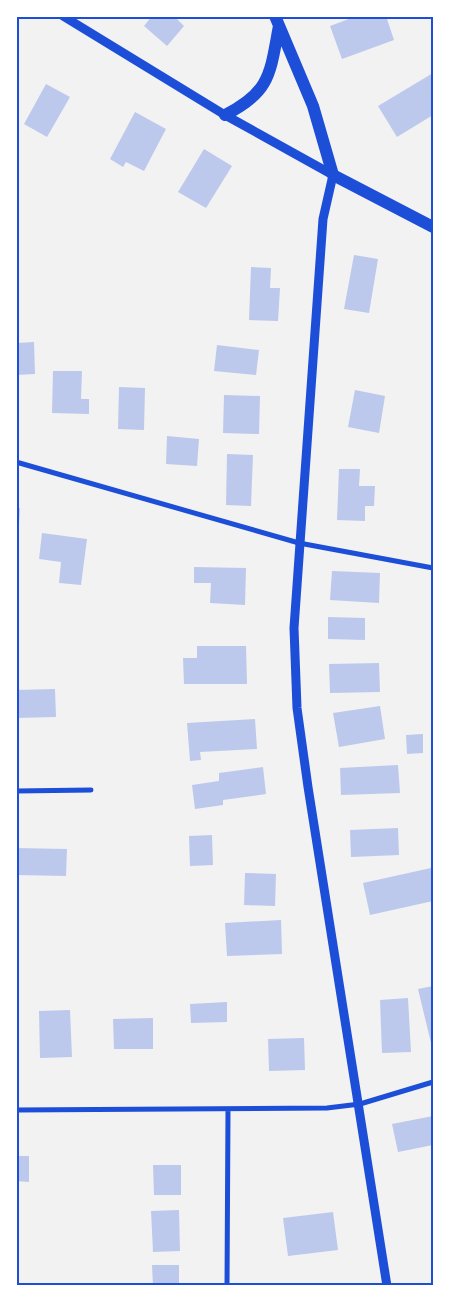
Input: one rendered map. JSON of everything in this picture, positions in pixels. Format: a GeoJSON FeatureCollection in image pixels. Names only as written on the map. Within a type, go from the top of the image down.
{"type":"FeatureCollection","features":[{"type":"Feature","properties":{"kind":"main road"},"geometry":{"type":"LineString","coordinates":[[225,116],[243,107],[261,91],[271,66],[277,21]]}},
{"type":"Feature","properties":{"kind":"main road"},"geometry":{"type":"LineString","coordinates":[[277,21],[313,106],[333,175],[433,226]]}},
{"type":"Feature","properties":{"kind":"street"},"geometry":{"type":"LineString","coordinates":[[63,16],[225,116],[333,175],[323,219],[299,542],[294,628],[296,708],[360,1104],[387,1286]]}},
{"type":"Feature","properties":{"kind":"street"},"geometry":{"type":"LineString","coordinates":[[16,462],[299,542],[433,568]]}},
{"type":"Feature","properties":{"kind":"street"},"geometry":{"type":"LineString","coordinates":[[16,791],[91,790]]}},
{"type":"Feature","properties":{"kind":"street"},"geometry":{"type":"LineString","coordinates":[[16,1110],[327,1108],[360,1104],[433,1082]]}},
{"type":"Feature","properties":{"kind":"street"},"geometry":{"type":"LineString","coordinates":[[228,1110],[228,1286]]}},
{"type":"Feature","properties":{"kind":"building"},"geometry":{"type":"Polygon","coordinates":[[[152,16],[177,16],[176,18],[184,26],[167,46],[144,26],[152,16]]]}},
{"type":"Feature","properties":{"kind":"building"},"geometry":{"type":"Polygon","coordinates":[[[357,16],[386,16],[394,40],[342,59],[330,26],[357,16]]]}},
{"type":"Feature","properties":{"kind":"building"},"geometry":{"type":"Polygon","coordinates":[[[433,73],[433,115],[397,137],[378,106],[433,73]]]}},
{"type":"Feature","properties":{"kind":"building"},"geometry":{"type":"Polygon","coordinates":[[[46,84],[70,97],[47,137],[24,124],[46,84]]]}},
{"type":"Feature","properties":{"kind":"building"},"geometry":{"type":"Polygon","coordinates":[[[135,112],[166,129],[144,171],[126,162],[123,167],[110,159],[135,112]]]}},
{"type":"Feature","properties":{"kind":"building"},"geometry":{"type":"Polygon","coordinates":[[[204,149],[232,166],[206,208],[178,192],[204,149]]]}},
{"type":"Feature","properties":{"kind":"building"},"geometry":{"type":"Polygon","coordinates":[[[354,255],[378,259],[369,313],[344,309],[354,255]]]}},
{"type":"Feature","properties":{"kind":"building"},"geometry":{"type":"Polygon","coordinates":[[[251,267],[271,268],[270,288],[280,288],[278,321],[249,320],[251,267]]]}},
{"type":"Feature","properties":{"kind":"building"},"geometry":{"type":"Polygon","coordinates":[[[34,342],[35,374],[16,375],[16,343],[34,342]]]}},
{"type":"Feature","properties":{"kind":"building"},"geometry":{"type":"Polygon","coordinates":[[[217,345],[259,350],[256,375],[214,371],[217,345]]]}},
{"type":"Feature","properties":{"kind":"building"},"geometry":{"type":"Polygon","coordinates":[[[53,371],[82,371],[81,399],[89,399],[89,414],[52,413],[53,371]]]}},
{"type":"Feature","properties":{"kind":"building"},"geometry":{"type":"Polygon","coordinates":[[[119,387],[145,388],[144,430],[118,429],[119,387]]]}},
{"type":"Feature","properties":{"kind":"building"},"geometry":{"type":"Polygon","coordinates":[[[355,390],[385,396],[379,433],[348,427],[355,390]]]}},
{"type":"Feature","properties":{"kind":"building"},"geometry":{"type":"Polygon","coordinates":[[[224,395],[260,396],[259,434],[223,433],[224,395]]]}},
{"type":"Feature","properties":{"kind":"building"},"geometry":{"type":"Polygon","coordinates":[[[167,436],[199,439],[197,466],[166,464],[167,436]]]}},
{"type":"Feature","properties":{"kind":"building"},"geometry":{"type":"Polygon","coordinates":[[[227,454],[253,455],[251,506],[226,505],[227,454]]]}},
{"type":"Feature","properties":{"kind":"building"},"geometry":{"type":"Polygon","coordinates":[[[339,469],[360,469],[359,486],[375,486],[374,506],[365,506],[365,521],[337,520],[339,469]]]}},
{"type":"Feature","properties":{"kind":"building"},"geometry":{"type":"Polygon","coordinates":[[[16,508],[20,508],[18,542],[16,542],[16,508]]]}},
{"type":"Feature","properties":{"kind":"building"},"geometry":{"type":"Polygon","coordinates":[[[42,533],[87,539],[81,585],[59,583],[61,562],[39,559],[42,533]]]}},
{"type":"Feature","properties":{"kind":"building"},"geometry":{"type":"Polygon","coordinates":[[[194,567],[246,568],[245,605],[210,603],[211,583],[194,583],[194,567]]]}},
{"type":"Feature","properties":{"kind":"building"},"geometry":{"type":"Polygon","coordinates":[[[332,571],[380,573],[379,603],[330,600],[332,571]]]}},
{"type":"Feature","properties":{"kind":"building"},"geometry":{"type":"Polygon","coordinates":[[[328,617],[365,618],[365,640],[328,639],[328,617]]]}},
{"type":"Feature","properties":{"kind":"building"},"geometry":{"type":"Polygon","coordinates":[[[197,646],[246,646],[247,684],[184,684],[183,658],[197,658],[197,646]]]}},
{"type":"Feature","properties":{"kind":"building"},"geometry":{"type":"Polygon","coordinates":[[[379,663],[380,692],[330,693],[329,664],[379,663]]]}},
{"type":"Feature","properties":{"kind":"building"},"geometry":{"type":"Polygon","coordinates":[[[55,689],[56,717],[16,718],[16,690],[55,689]]]}},
{"type":"Feature","properties":{"kind":"building"},"geometry":{"type":"Polygon","coordinates":[[[380,706],[385,739],[339,747],[333,713],[380,706]]]}},
{"type":"Feature","properties":{"kind":"building"},"geometry":{"type":"Polygon","coordinates":[[[255,719],[257,749],[200,752],[201,760],[190,761],[187,723],[255,719]]]}},
{"type":"Feature","properties":{"kind":"building"},"geometry":{"type":"Polygon","coordinates":[[[423,734],[423,753],[407,754],[406,735],[423,734]]]}},
{"type":"Feature","properties":{"kind":"building"},"geometry":{"type":"Polygon","coordinates":[[[398,765],[400,793],[341,795],[340,768],[398,765]]]}},
{"type":"Feature","properties":{"kind":"building"},"geometry":{"type":"Polygon","coordinates":[[[263,767],[266,794],[223,800],[223,805],[195,809],[192,785],[219,781],[219,773],[263,767]]]}},
{"type":"Feature","properties":{"kind":"building"},"geometry":{"type":"Polygon","coordinates":[[[398,828],[399,855],[351,857],[350,830],[398,828]]]}},
{"type":"Feature","properties":{"kind":"building"},"geometry":{"type":"Polygon","coordinates":[[[212,835],[213,865],[190,866],[189,836],[212,835]]]}},
{"type":"Feature","properties":{"kind":"building"},"geometry":{"type":"Polygon","coordinates":[[[16,848],[67,849],[66,876],[16,875],[16,848]]]}},
{"type":"Feature","properties":{"kind":"building"},"geometry":{"type":"Polygon","coordinates":[[[431,868],[433,901],[370,915],[363,883],[431,868]]]}},
{"type":"Feature","properties":{"kind":"building"},"geometry":{"type":"Polygon","coordinates":[[[245,873],[276,874],[275,906],[244,905],[245,873]]]}},
{"type":"Feature","properties":{"kind":"building"},"geometry":{"type":"Polygon","coordinates":[[[281,920],[282,954],[227,956],[225,923],[281,920]]]}},
{"type":"Feature","properties":{"kind":"building"},"geometry":{"type":"Polygon","coordinates":[[[433,986],[433,1043],[431,1043],[418,989],[433,986]]]}},
{"type":"Feature","properties":{"kind":"building"},"geometry":{"type":"Polygon","coordinates":[[[408,998],[411,1052],[382,1053],[380,1000],[408,998]]]}},
{"type":"Feature","properties":{"kind":"building"},"geometry":{"type":"Polygon","coordinates":[[[227,1002],[227,1022],[191,1023],[190,1004],[227,1002]]]}},
{"type":"Feature","properties":{"kind":"building"},"geometry":{"type":"Polygon","coordinates":[[[70,1010],[72,1057],[40,1058],[39,1011],[70,1010]]]}},
{"type":"Feature","properties":{"kind":"building"},"geometry":{"type":"Polygon","coordinates":[[[153,1018],[153,1049],[114,1049],[113,1019],[153,1018]]]}},
{"type":"Feature","properties":{"kind":"building"},"geometry":{"type":"Polygon","coordinates":[[[304,1038],[305,1070],[269,1071],[268,1039],[304,1038]]]}},
{"type":"Feature","properties":{"kind":"building"},"geometry":{"type":"Polygon","coordinates":[[[433,1116],[433,1145],[398,1152],[392,1124],[433,1116]]]}},
{"type":"Feature","properties":{"kind":"building"},"geometry":{"type":"Polygon","coordinates":[[[16,1156],[29,1156],[29,1182],[16,1181],[16,1156]]]}},
{"type":"Feature","properties":{"kind":"building"},"geometry":{"type":"Polygon","coordinates":[[[153,1165],[181,1165],[181,1195],[154,1195],[153,1165]]]}},
{"type":"Feature","properties":{"kind":"building"},"geometry":{"type":"Polygon","coordinates":[[[179,1210],[180,1251],[153,1252],[151,1211],[179,1210]]]}},
{"type":"Feature","properties":{"kind":"building"},"geometry":{"type":"Polygon","coordinates":[[[333,1212],[338,1250],[288,1256],[283,1218],[333,1212]]]}},
{"type":"Feature","properties":{"kind":"building"},"geometry":{"type":"Polygon","coordinates":[[[152,1265],[179,1265],[179,1286],[153,1286],[152,1265]]]}}]}
